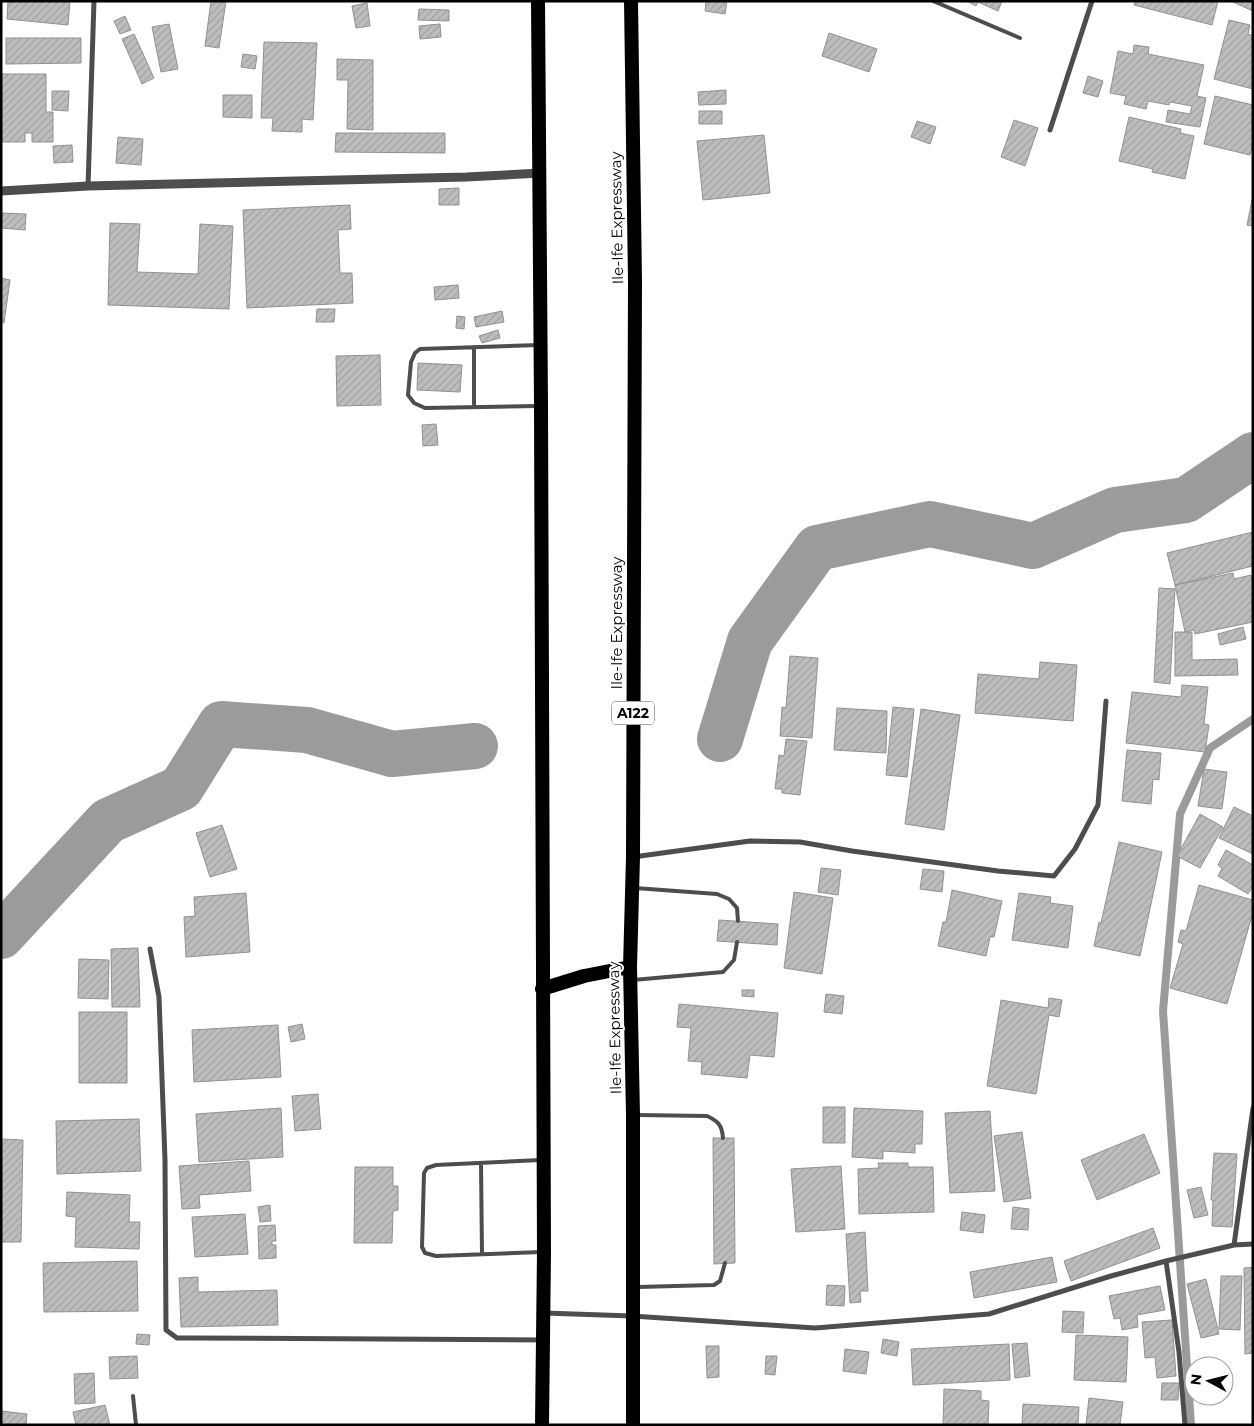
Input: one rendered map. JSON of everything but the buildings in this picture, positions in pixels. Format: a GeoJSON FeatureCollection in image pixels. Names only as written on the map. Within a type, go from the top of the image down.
{"type":"FeatureCollection","features":[{"type":"Feature","properties":{"kind":"highway"},"geometry":{"type":"LineString","coordinates":[[538,1],[541,345],[542,1160],[544,1252],[542,1425]]}},
{"type":"Feature","properties":{"kind":"highway","name":"Ile-Ife Expressway"},"geometry":{"type":"LineString","coordinates":[[631,1],[635,281],[633,857],[630,974],[633,1425]]}},
{"type":"Feature","properties":{"kind":"highway"},"geometry":{"type":"LineString","coordinates":[[542,989],[584,976],[630,974]]}},
{"type":"Feature","properties":{"kind":"street"},"geometry":{"type":"LineString","coordinates":[[88,186],[94,1]]}},
{"type":"Feature","properties":{"kind":"street"},"geometry":{"type":"LineString","coordinates":[[1050,130],[1092,1]]}},
{"type":"Feature","properties":{"kind":"street"},"geometry":{"type":"LineString","coordinates":[[1,192],[88,186],[466,177],[540,173]]}},
{"type":"Feature","properties":{"kind":"street"},"geometry":{"type":"LineString","coordinates":[[633,857],[750,841],[800,842],[852,852],[998,871],[1054,876],[1075,850],[1098,805],[1106,701]]}},
{"type":"Feature","properties":{"kind":"street"},"geometry":{"type":"LineString","coordinates":[[150,949],[159,996],[164,1160],[166,1330],[177,1338],[543,1340]]}},
{"type":"Feature","properties":{"kind":"street"},"geometry":{"type":"LineString","coordinates":[[1234,1244],[1253,1108]]}},
{"type":"Feature","properties":{"kind":"street"},"geometry":{"type":"LineString","coordinates":[[543,1313],[632,1316],[814,1328],[989,1314],[1111,1276],[1234,1244],[1253,1244]]}},
{"type":"Feature","properties":{"kind":"street"},"geometry":{"type":"LineString","coordinates":[[1169,1261],[1185,1425]]}},
{"type":"Feature","properties":{"kind":"lane"},"geometry":{"type":"LineString","coordinates":[[933,1],[1020,38]]}},
{"type":"Feature","properties":{"kind":"lane"},"geometry":{"type":"LineString","coordinates":[[541,345],[420,349],[415,353],[411,362],[408,395],[414,403],[425,408],[541,406]]}},
{"type":"Feature","properties":{"kind":"lane"},"geometry":{"type":"LineString","coordinates":[[474,347],[474,406]]}},
{"type":"Feature","properties":{"kind":"lane"},"geometry":{"type":"LineString","coordinates":[[632,888],[718,894],[729,899],[737,908],[738,921]]}},
{"type":"Feature","properties":{"kind":"lane"},"geometry":{"type":"LineString","coordinates":[[630,974],[724,972],[734,960],[737,942]]}},
{"type":"Feature","properties":{"kind":"lane"},"geometry":{"type":"LineString","coordinates":[[632,1115],[707,1116],[716,1120],[722,1127],[723,1138]]}},
{"type":"Feature","properties":{"kind":"lane"},"geometry":{"type":"LineString","coordinates":[[542,1160],[436,1165],[427,1168],[424,1174],[422,1247],[425,1253],[429,1255],[544,1252]]}},
{"type":"Feature","properties":{"kind":"lane"},"geometry":{"type":"LineString","coordinates":[[481,1164],[482,1254]]}},
{"type":"Feature","properties":{"kind":"lane"},"geometry":{"type":"LineString","coordinates":[[632,1287],[714,1285],[720,1281],[725,1264]]}},
{"type":"Feature","properties":{"kind":"lane"},"geometry":{"type":"LineString","coordinates":[[132,1396],[136,1425]]}},
{"type":"Feature","properties":{"kind":"waterway"},"geometry":{"type":"LineString","coordinates":[[720,739],[750,641],[817,548],[930,524],[1033,546],[1115,510],[1186,500],[1253,455]]}},
{"type":"Feature","properties":{"kind":"waterway"},"geometry":{"type":"LineString","coordinates":[[1191,1425],[1163,1011],[1180,814],[1210,748],[1253,719]]}},
{"type":"Feature","properties":{"kind":"waterway"},"geometry":{"type":"LineString","coordinates":[[1,936],[108,821],[181,788],[221,724],[307,730],[392,754],[475,746]]}}]}
